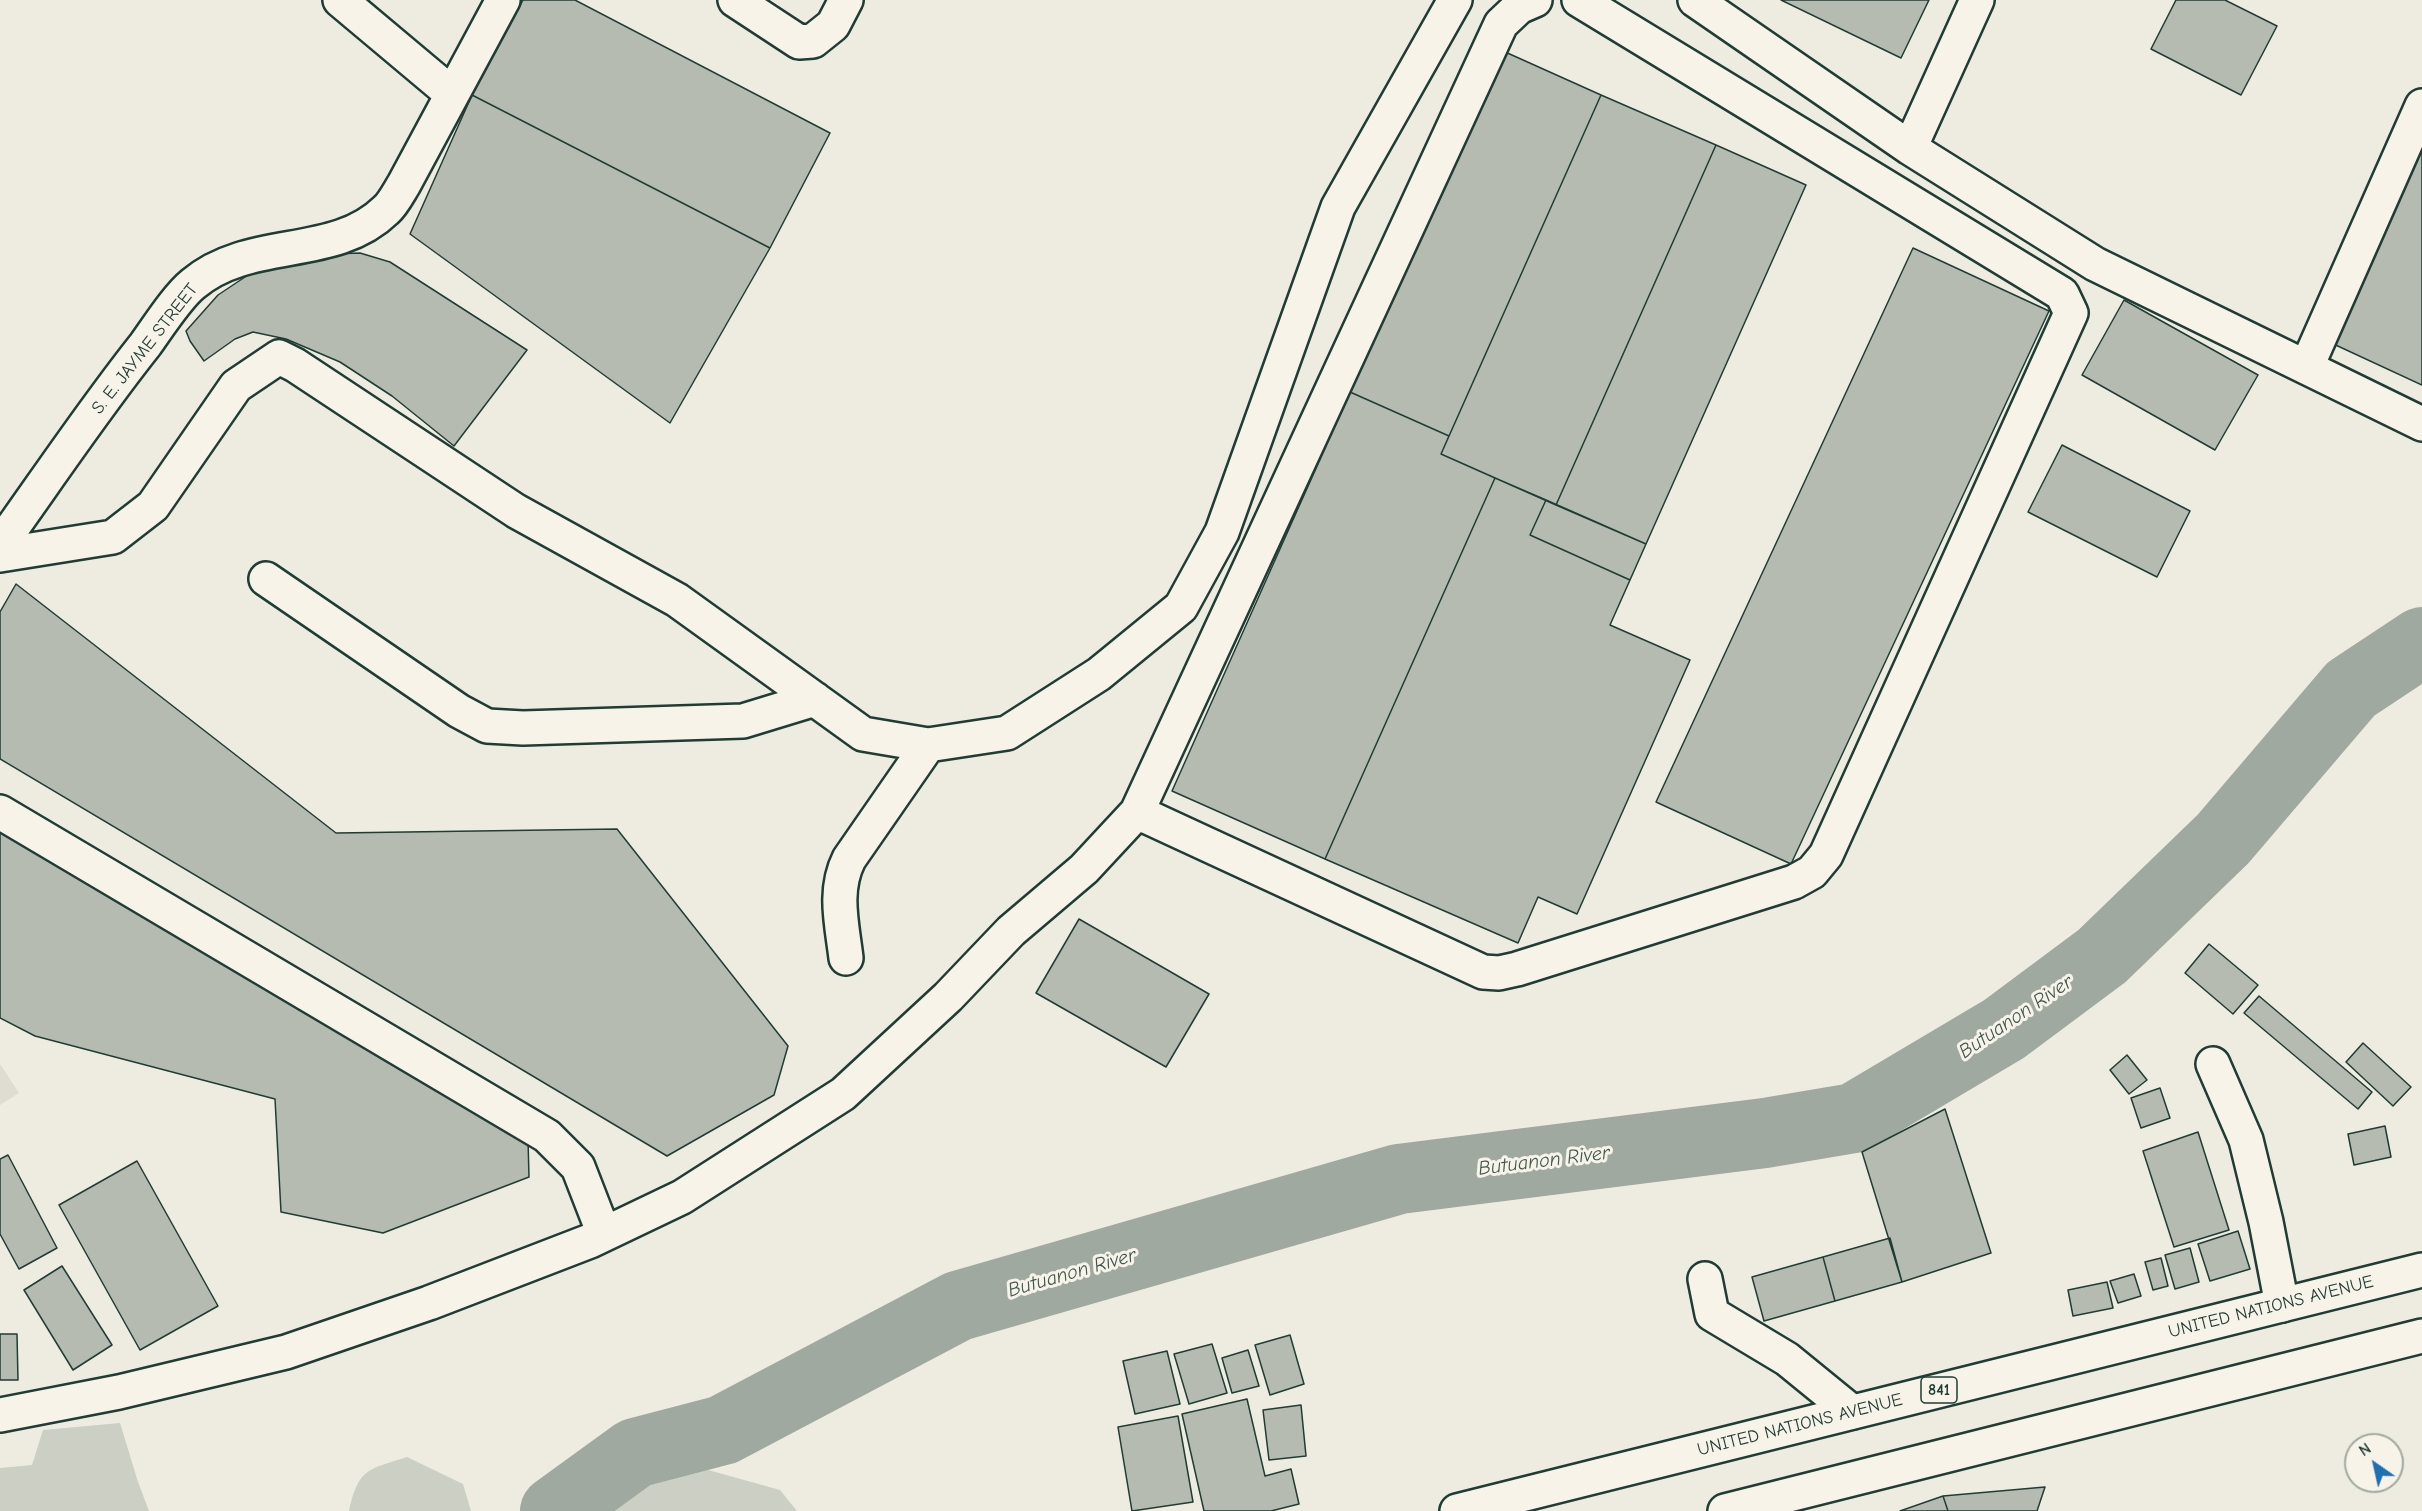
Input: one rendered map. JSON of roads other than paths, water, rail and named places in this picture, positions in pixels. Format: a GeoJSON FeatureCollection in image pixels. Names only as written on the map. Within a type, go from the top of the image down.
{"type":"FeatureCollection","features":[{"type":"Feature","properties":{"kind":"main road"},"geometry":{"type":"LineString","coordinates":[[340,0],[452,94]]}},
{"type":"Feature","properties":{"kind":"main road","name":"S. E. JAYME STREET"},"geometry":{"type":"LineString","coordinates":[[0,545],[10,507],[129,364],[191,285],[220,264],[257,253],[326,242],[363,227],[387,210],[404,184],[503,0]]}},
{"type":"Feature","properties":{"kind":"main road"},"geometry":{"type":"LineString","coordinates":[[735,0],[799,42],[813,41],[833,25],[846,0]]}},
{"type":"Feature","properties":{"kind":"main road"},"geometry":{"type":"LineString","coordinates":[[0,555],[113,537],[153,506],[236,386],[279,357],[295,365],[516,511],[677,600],[863,734],[928,745],[1007,733],[1099,674],[1181,607],[1222,532],[1338,207],[1455,0]]}},
{"type":"Feature","properties":{"kind":"main road"},"geometry":{"type":"LineString","coordinates":[[0,1415],[119,1392],[286,1352],[429,1303],[604,1234],[682,1197],[843,1094],[948,997],[1011,931],[1084,869],[1137,812],[1501,24],[1519,8],[1535,0]]}},
{"type":"Feature","properties":{"kind":"main road"},"geometry":{"type":"LineString","coordinates":[[1137,812],[1483,972],[1499,973],[1794,882],[1812,872],[1826,855],[2071,313],[2062,294],[1579,0]]}},
{"type":"Feature","properties":{"kind":"main road"},"geometry":{"type":"LineString","coordinates":[[1695,0],[1910,148],[2095,264],[2422,424]]}},
{"type":"Feature","properties":{"kind":"main road"},"geometry":{"type":"LineString","coordinates":[[1910,148],[1977,0]]}},
{"type":"Feature","properties":{"kind":"main road"},"geometry":{"type":"LineString","coordinates":[[2307,366],[2422,106]]}},
{"type":"Feature","properties":{"kind":"main road"},"geometry":{"type":"LineString","coordinates":[[266,579],[459,711],[486,726],[523,728],[743,721],[815,699]]}},
{"type":"Feature","properties":{"kind":"main road"},"geometry":{"type":"LineString","coordinates":[[846,958],[838,891],[841,874],[928,745]]}},
{"type":"Feature","properties":{"kind":"main road"},"geometry":{"type":"LineString","coordinates":[[0,812],[547,1136],[578,1167],[604,1234]]}},
{"type":"Feature","properties":{"kind":"main road"},"geometry":{"type":"LineString","coordinates":[[2213,1064],[2246,1140],[2282,1305]]}},
{"type":"Feature","properties":{"kind":"main road","name":"UNITED NATIONS AVENUE"},"geometry":{"type":"LineString","coordinates":[[1457,1511],[2422,1270]]}},
{"type":"Feature","properties":{"kind":"main road"},"geometry":{"type":"LineString","coordinates":[[1705,1279],[1712,1314],[1787,1359],[1852,1412]]}},
{"type":"Feature","properties":{"kind":"main road"},"geometry":{"type":"LineString","coordinates":[[1725,1511],[2422,1336]]}},
{"type":"Feature","properties":{"kind":"waterway","name":"Butuanon River"},"geometry":{"type":"LineString","coordinates":[[555,1511],[635,1453],[723,1430],[958,1306],[1399,1179],[1765,1133],[1854,1118],[2004,1029],[2102,956],[2223,839],[2351,689],[2422,642]]}}]}
